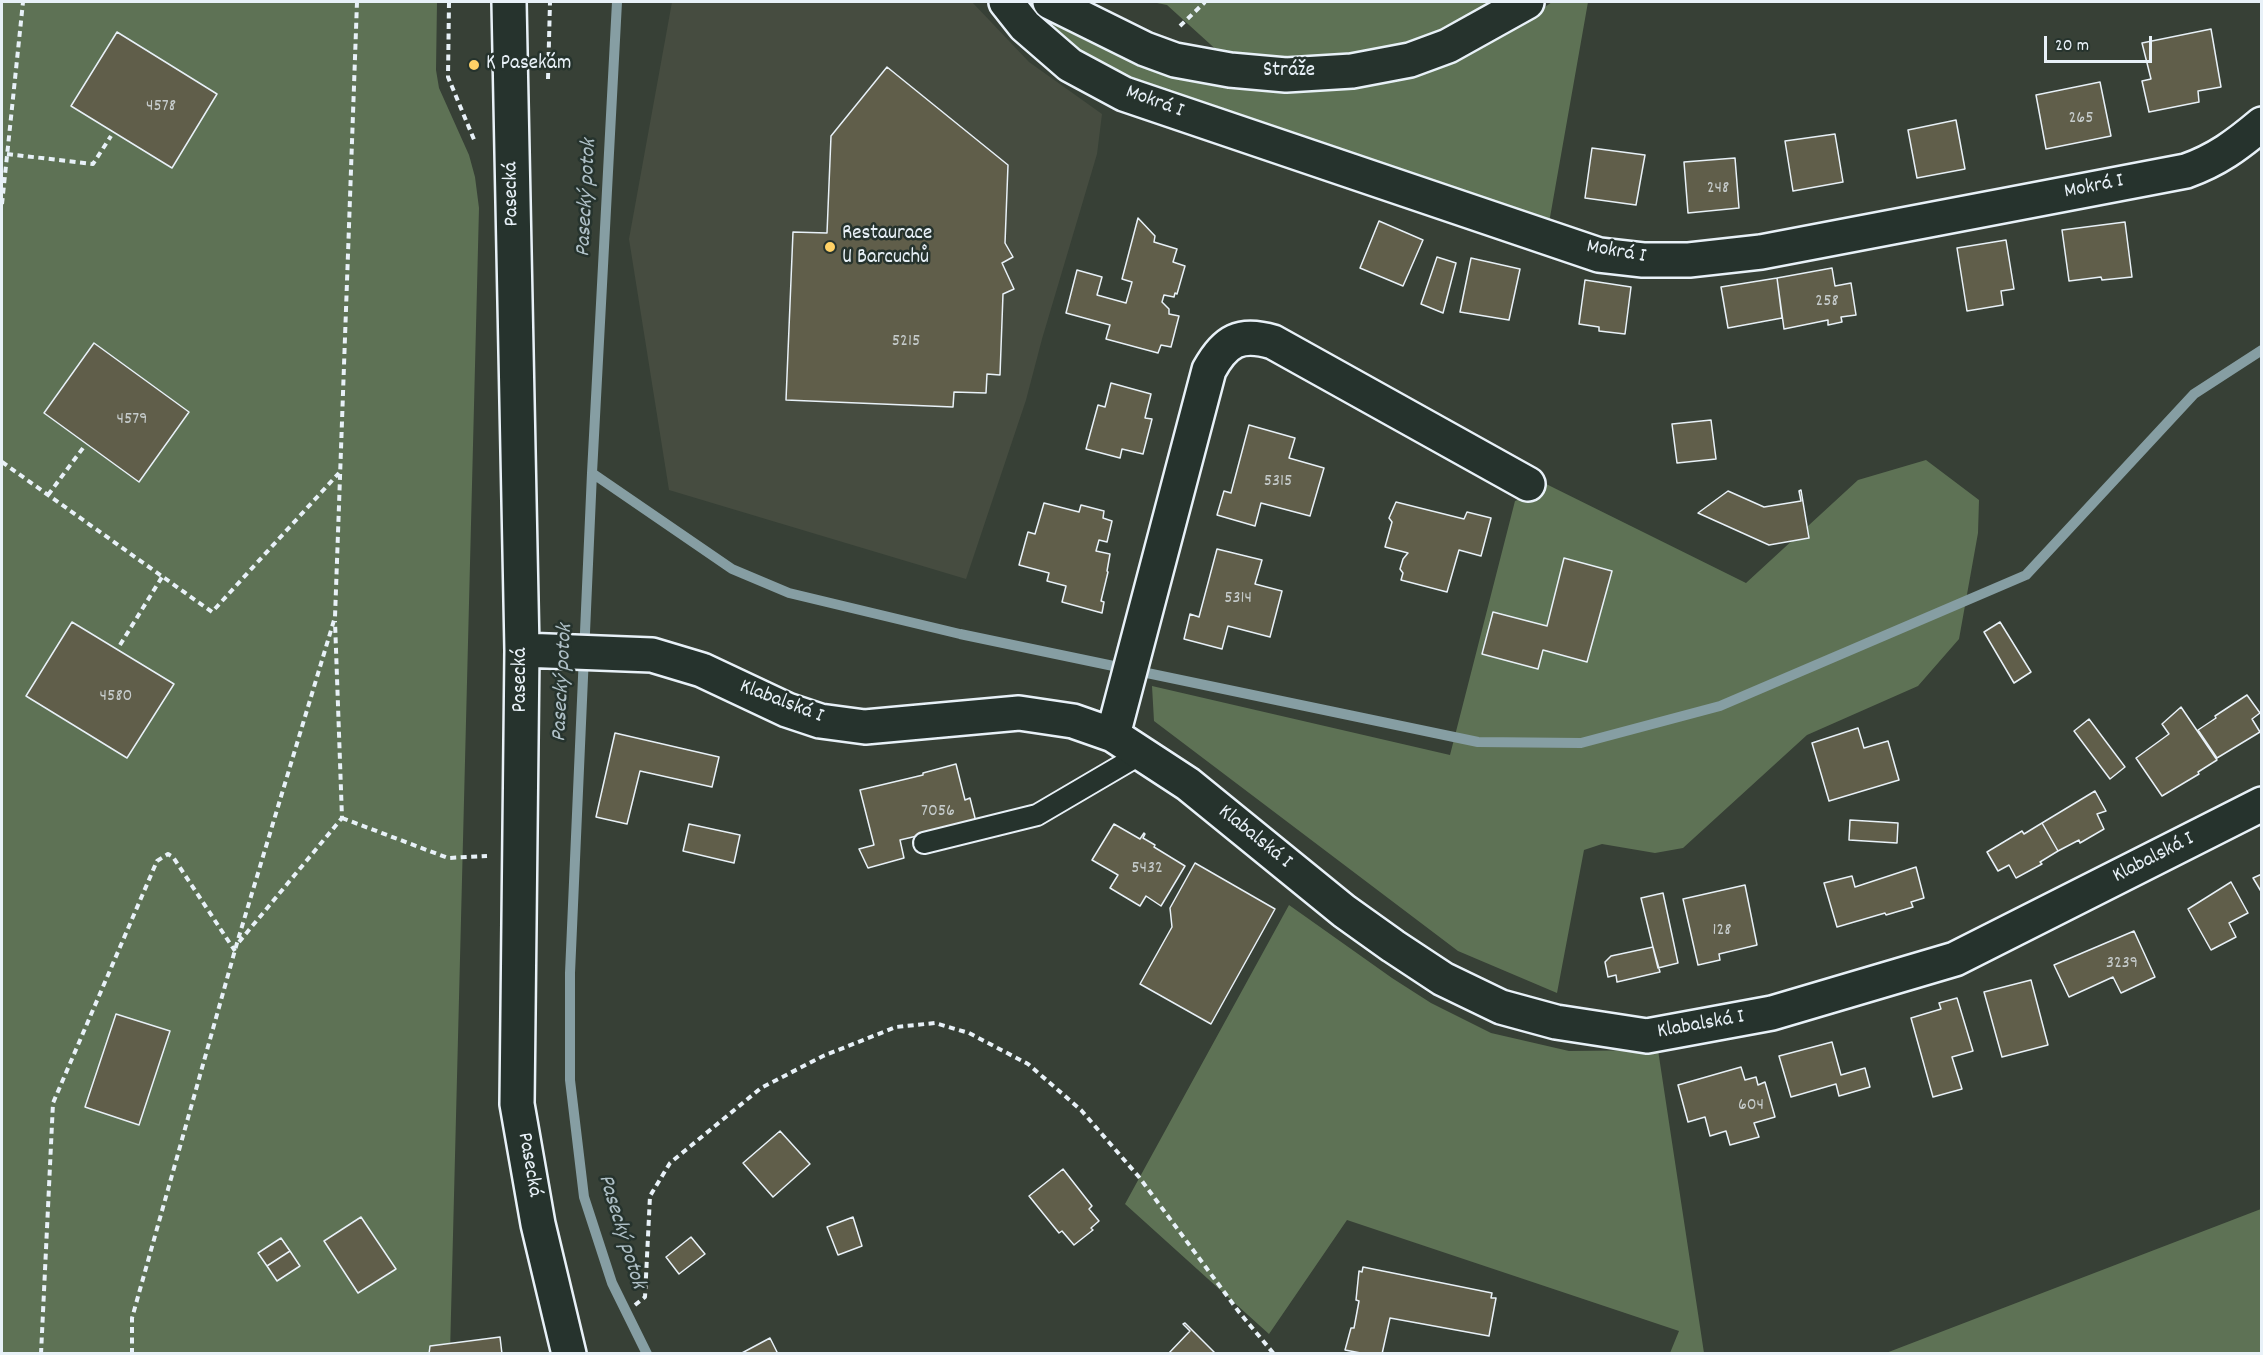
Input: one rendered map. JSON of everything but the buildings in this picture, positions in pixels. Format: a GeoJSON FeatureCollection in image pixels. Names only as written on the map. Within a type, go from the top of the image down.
{"type":"FeatureCollection","features":[{"type":"Feature","properties":{"kind":"street","name":"Pasecká"},"geometry":{"type":"LineString","coordinates":[[509,2],[522,650],[517,1104],[538,1224],[569,1353]]}},
{"type":"Feature","properties":{"kind":"street","name":"Mokrá I"},"geometry":{"type":"LineString","coordinates":[[1006,2],[1025,26],[1070,65],[1124,94],[1599,255],[1643,260],[1689,260],[1761,252],[2186,171],[2210,162],[2235,146],[2262,124]]}},
{"type":"Feature","properties":{"kind":"street","name":"Stráže"},"geometry":{"type":"LineString","coordinates":[[1050,2],[1144,49],[1175,60],[1230,70],[1286,75],[1352,71],[1410,60],[1448,46],[1527,2]]}},
{"type":"Feature","properties":{"kind":"street"},"geometry":{"type":"LineString","coordinates":[[1113,735],[1209,370],[1216,357],[1230,343],[1251,337],[1273,342],[1528,484]]}},
{"type":"Feature","properties":{"kind":"street","name":"Klabalská I"},"geometry":{"type":"LineString","coordinates":[[522,650],[652,655],[702,670],[786,710],[820,721],[865,727],[1019,713],[1073,721],[1113,735],[1188,784],[1344,911],[1443,979],[1501,1007],[1556,1022],[1647,1036],[1772,1013],[1956,959],[2262,804]]}},
{"type":"Feature","properties":{"kind":"lane"},"geometry":{"type":"LineString","coordinates":[[924,843],[1037,816],[1142,754]]}},
{"type":"Feature","properties":{"kind":"path"},"geometry":{"type":"LineString","coordinates":[[2,204],[23,2]]}},
{"type":"Feature","properties":{"kind":"path"},"geometry":{"type":"LineString","coordinates":[[237,943],[342,818],[335,617],[357,2]]}},
{"type":"Feature","properties":{"kind":"path"},"geometry":{"type":"LineString","coordinates":[[548,84],[550,2]]}},
{"type":"Feature","properties":{"kind":"path"},"geometry":{"type":"LineString","coordinates":[[7,154],[93,164],[111,136]]}},
{"type":"Feature","properties":{"kind":"path"},"geometry":{"type":"LineString","coordinates":[[48,495],[83,448]]}},
{"type":"Feature","properties":{"kind":"path"},"geometry":{"type":"LineString","coordinates":[[2,462],[212,612],[339,473]]}},
{"type":"Feature","properties":{"kind":"path"},"geometry":{"type":"LineString","coordinates":[[120,645],[162,577]]}},
{"type":"Feature","properties":{"kind":"path"},"geometry":{"type":"LineString","coordinates":[[132,1353],[132,1318],[237,943],[335,617]]}},
{"type":"Feature","properties":{"kind":"path"},"geometry":{"type":"LineString","coordinates":[[342,818],[447,858],[490,856]]}},
{"type":"Feature","properties":{"kind":"path"},"geometry":{"type":"LineString","coordinates":[[41,1353],[53,1103],[161,856],[168,854],[173,857],[235,952]]}},
{"type":"Feature","properties":{"kind":"path"},"geometry":{"type":"LineString","coordinates":[[635,1305],[645,1297],[650,1196],[670,1163],[761,1088],[823,1056],[896,1027],[935,1023],[969,1033],[1028,1064],[1081,1110],[1139,1177],[1239,1312],[1274,1353]]}},
{"type":"Feature","properties":{"kind":"shaded area"},"geometry":{"type":"Polygon","coordinates":[[[672,2],[972,2],[1029,62],[1102,114],[1097,154],[1026,400],[966,579],[669,490],[629,239],[672,2]]]}},
{"type":"Feature","properties":{"kind":"green space"},"geometry":{"type":"Polygon","coordinates":[[[2,2],[437,2],[436,70],[439,88],[469,155],[475,177],[479,208],[450,1353],[2,1354],[2,2]]]}},
{"type":"Feature","properties":{"kind":"green space"},"geometry":{"type":"Polygon","coordinates":[[[1152,2],[1498,2],[1460,25],[1395,48],[1329,61],[1221,54],[1167,5],[1152,2]]]}},
{"type":"Feature","properties":{"kind":"green space"},"geometry":{"type":"Polygon","coordinates":[[[1552,2],[1588,2],[1549,223],[1110,73],[1045,27],[1050,21],[1156,69],[1231,87],[1362,82],[1426,72],[1504,36],[1552,2]]]}},
{"type":"Feature","properties":{"kind":"green space"},"geometry":{"type":"Polygon","coordinates":[[[1926,460],[1979,500],[1978,533],[1959,639],[1918,686],[1807,735],[1683,848],[1655,853],[1602,844],[1584,850],[1557,993],[1458,951],[1154,721],[1152,686],[1450,755],[1515,501],[1527,496],[1538,480],[1746,583],[1858,480],[1926,460]]]}},
{"type":"Feature","properties":{"kind":"green space"},"geometry":{"type":"Polygon","coordinates":[[[1289,905],[1431,1003],[1491,1033],[1569,1051],[1658,1050],[1704,1353],[1670,1353],[1679,1331],[1347,1220],[1269,1334],[1125,1204],[1289,905]]]}},
{"type":"Feature","properties":{"kind":"green space"},"geometry":{"type":"Polygon","coordinates":[[[2261,1209],[2261,1353],[1886,1353],[2261,1209]]]}},
{"type":"Feature","properties":{"kind":"waterway","name":"Pasecký potok"},"geometry":{"type":"LineString","coordinates":[[617,2],[592,473],[570,973],[570,1080],[584,1197],[612,1283],[647,1354]]}},
{"type":"Feature","properties":{"kind":"waterway"},"geometry":{"type":"LineString","coordinates":[[592,473],[732,569],[789,593],[960,634],[1478,742],[1581,743],[1720,706],[2026,575],[2194,394],[2262,350]]}},
{"type":"Feature","properties":{"kind":"place","name":"K Pasekám"},"geometry":{"type":"Point","coordinates":[474,65]}},
{"type":"Feature","properties":{"kind":"place","name":"Restaurace U Barcuchů"},"geometry":{"type":"Point","coordinates":[830,247]}}]}
